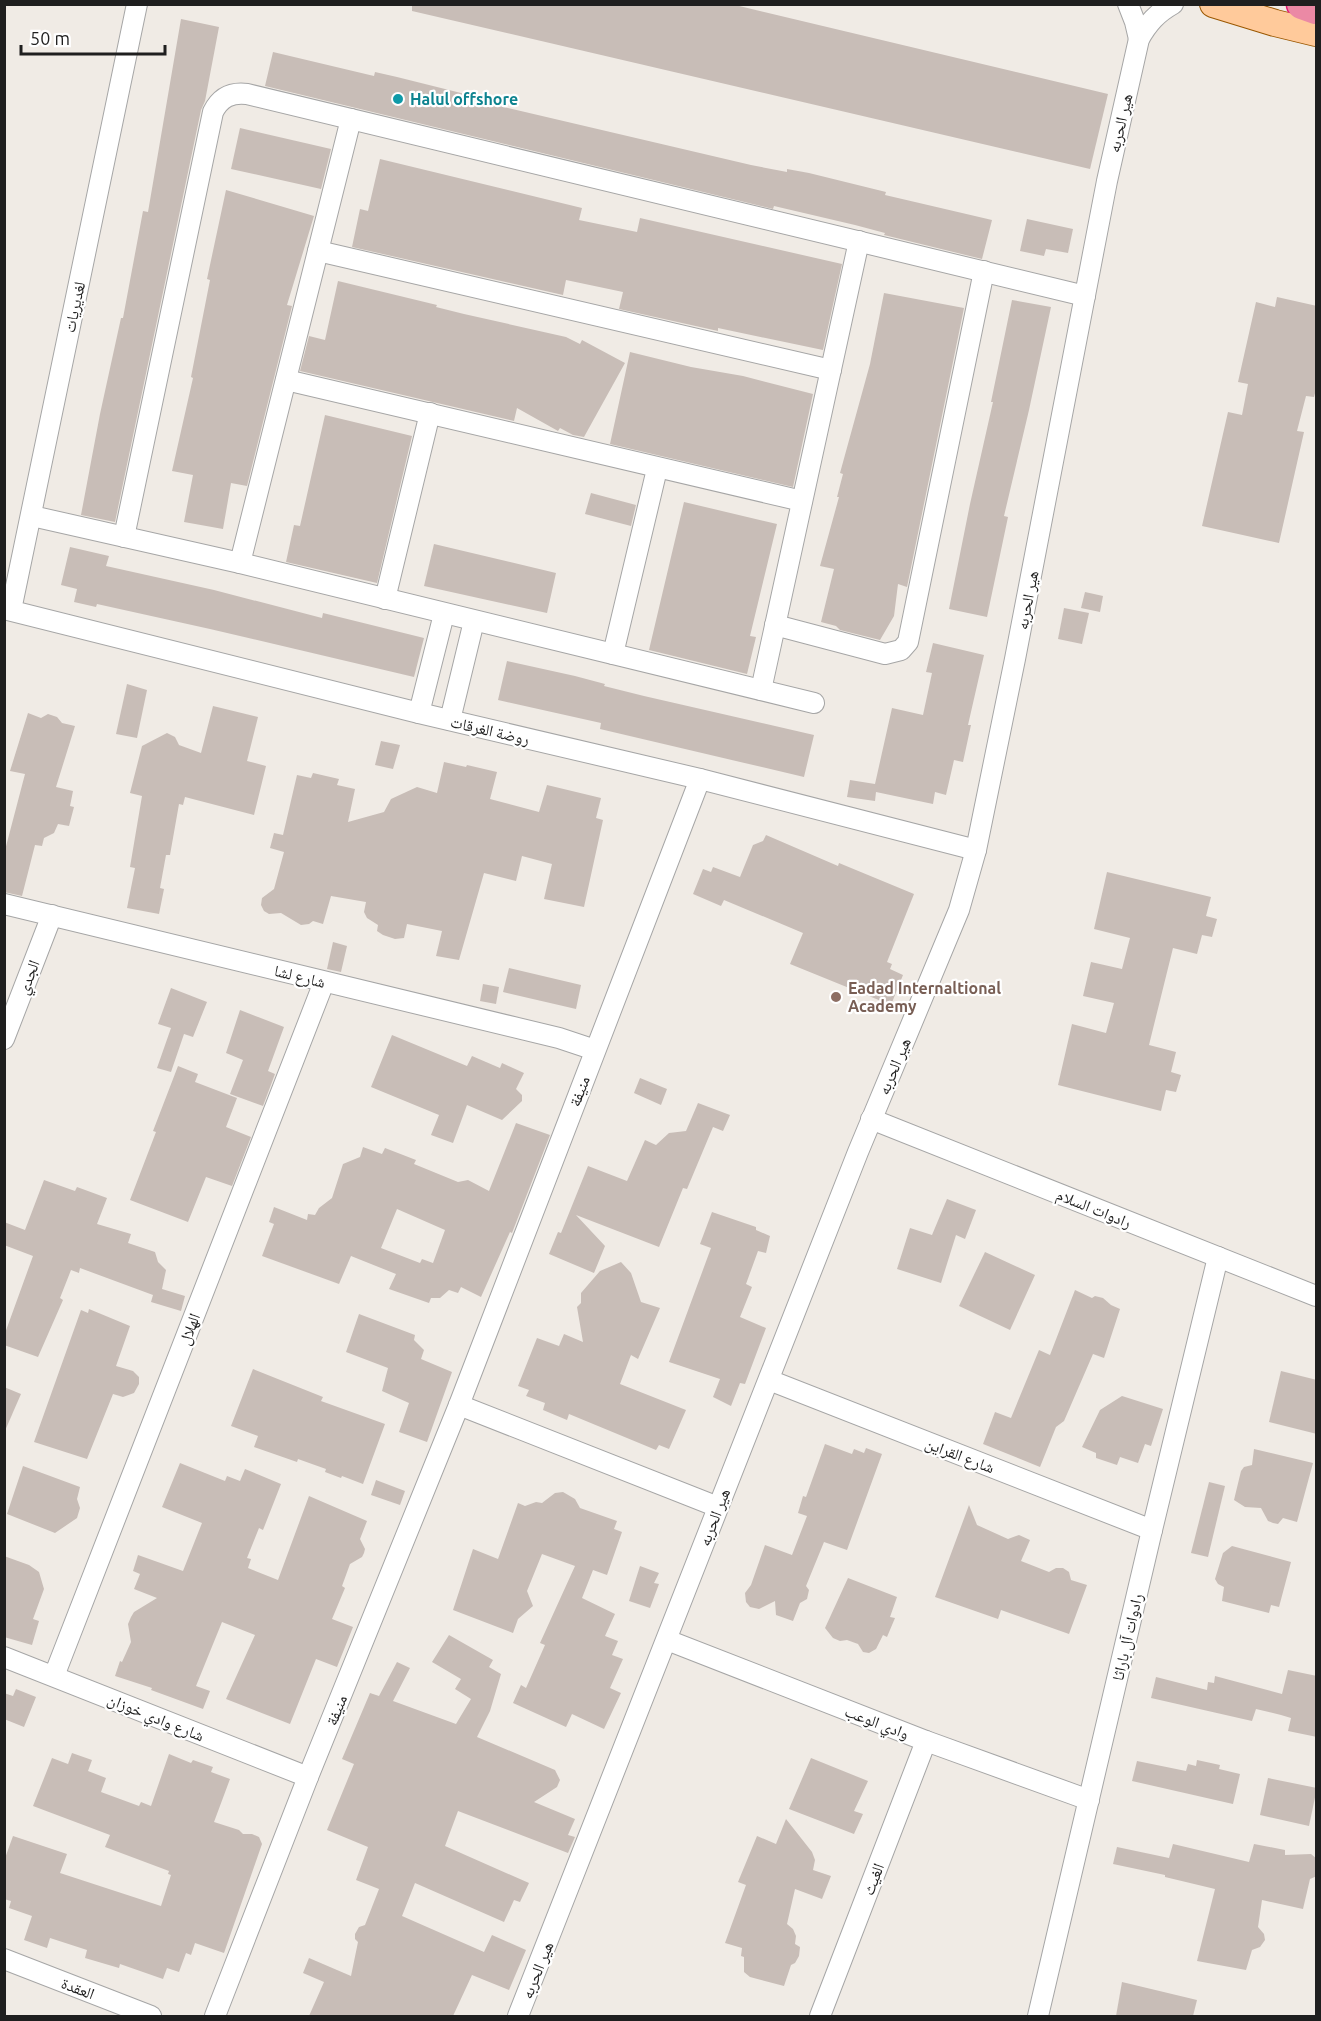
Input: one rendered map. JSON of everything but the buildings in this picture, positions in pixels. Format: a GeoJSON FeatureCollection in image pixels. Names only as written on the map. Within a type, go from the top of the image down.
{"type":"FeatureCollection","features":[{"type":"Feature","properties":{"kind":"highway"},"geometry":{"type":"LineString","coordinates":[[1302,4],[1317,9]]}},
{"type":"Feature","properties":{"kind":"main road"},"geometry":{"type":"LineString","coordinates":[[1213,4],[1317,33]]}},
{"type":"Feature","properties":{"kind":"street","name":"لغديريات"},"geometry":{"type":"LineString","coordinates":[[8,609],[32,516],[136,4]]}},
{"type":"Feature","properties":{"kind":"street","name":"هير الحربه"},"geometry":{"type":"LineString","coordinates":[[1128,4],[1136,21],[1139,39]]}},
{"type":"Feature","properties":{"kind":"street","name":"هير الحربه"},"geometry":{"type":"LineString","coordinates":[[518,2016],[871,1119],[960,910],[976,850],[1107,181],[1139,39],[1148,24],[1160,12],[1173,4]]}},
{"type":"Feature","properties":{"kind":"street"},"geometry":{"type":"LineString","coordinates":[[124,537],[213,112],[227,96],[240,93],[1085,296]]}},
{"type":"Feature","properties":{"kind":"street"},"geometry":{"type":"LineString","coordinates":[[240,563],[351,119]]}},
{"type":"Feature","properties":{"kind":"street"},"geometry":{"type":"LineString","coordinates":[[761,690],[859,241]]}},
{"type":"Feature","properties":{"kind":"street"},"geometry":{"type":"LineString","coordinates":[[318,251],[831,370]]}},
{"type":"Feature","properties":{"kind":"street"},"geometry":{"type":"LineString","coordinates":[[775,625],[885,654],[901,650],[908,642],[984,271]]}},
{"type":"Feature","properties":{"kind":"street"},"geometry":{"type":"LineString","coordinates":[[286,380],[657,469],[802,501]]}},
{"type":"Feature","properties":{"kind":"street"},"geometry":{"type":"LineString","coordinates":[[385,599],[430,413]]}},
{"type":"Feature","properties":{"kind":"street"},"geometry":{"type":"LineString","coordinates":[[613,654],[657,469]]}},
{"type":"Feature","properties":{"kind":"street"},"geometry":{"type":"LineString","coordinates":[[32,516],[240,563],[814,703]]}},
{"type":"Feature","properties":{"kind":"street","name":"روضة الغرقات"},"geometry":{"type":"LineString","coordinates":[[8,609],[419,713],[700,779],[976,850]]}},
{"type":"Feature","properties":{"kind":"street"},"geometry":{"type":"LineString","coordinates":[[419,713],[444,614]]}},
{"type":"Feature","properties":{"kind":"street"},"geometry":{"type":"LineString","coordinates":[[450,720],[474,621]]}},
{"type":"Feature","properties":{"kind":"street","name":"منيفة"},"geometry":{"type":"LineString","coordinates":[[215,2016],[308,1777],[459,1405],[700,779]]}},
{"type":"Feature","properties":{"kind":"street","name":"شارع لشا"},"geometry":{"type":"LineString","coordinates":[[4,904],[559,1038],[595,1050]]}},
{"type":"Feature","properties":{"kind":"street","name":"الجدي"},"geometry":{"type":"LineString","coordinates":[[4,1039],[52,915]]}},
{"type":"Feature","properties":{"kind":"street","name":"الهلال"},"geometry":{"type":"LineString","coordinates":[[54,1676],[324,981]]}},
{"type":"Feature","properties":{"kind":"street","name":"رادوات السلام"},"geometry":{"type":"LineString","coordinates":[[871,1119],[1317,1296]]}},
{"type":"Feature","properties":{"kind":"street","name":"رادوات آل باراثا"},"geometry":{"type":"LineString","coordinates":[[1038,2016],[1218,1257]]}},
{"type":"Feature","properties":{"kind":"street","name":"شارع القراين"},"geometry":{"type":"LineString","coordinates":[[769,1380],[1152,1530]]}},
{"type":"Feature","properties":{"kind":"street"},"geometry":{"type":"LineString","coordinates":[[459,1405],[718,1507]]}},
{"type":"Feature","properties":{"kind":"street","name":"وادي الوعب"},"geometry":{"type":"LineString","coordinates":[[667,1640],[926,1741],[1089,1800]]}},
{"type":"Feature","properties":{"kind":"street","name":"شارع وادي خوزان"},"geometry":{"type":"LineString","coordinates":[[4,1657],[308,1777]]}},
{"type":"Feature","properties":{"kind":"street","name":"الغيث"},"geometry":{"type":"LineString","coordinates":[[820,2016],[926,1741]]}},
{"type":"Feature","properties":{"kind":"street","name":"العقدة"},"geometry":{"type":"LineString","coordinates":[[4,1959],[152,2016]]}},
{"type":"Feature","properties":{"kind":"place","name":"Halul offshore"},"geometry":{"type":"Point","coordinates":[398,99]}},
{"type":"Feature","properties":{"kind":"place","name":"Eadad Internaltional Academy"},"geometry":{"type":"Point","coordinates":[836,997]}}]}
